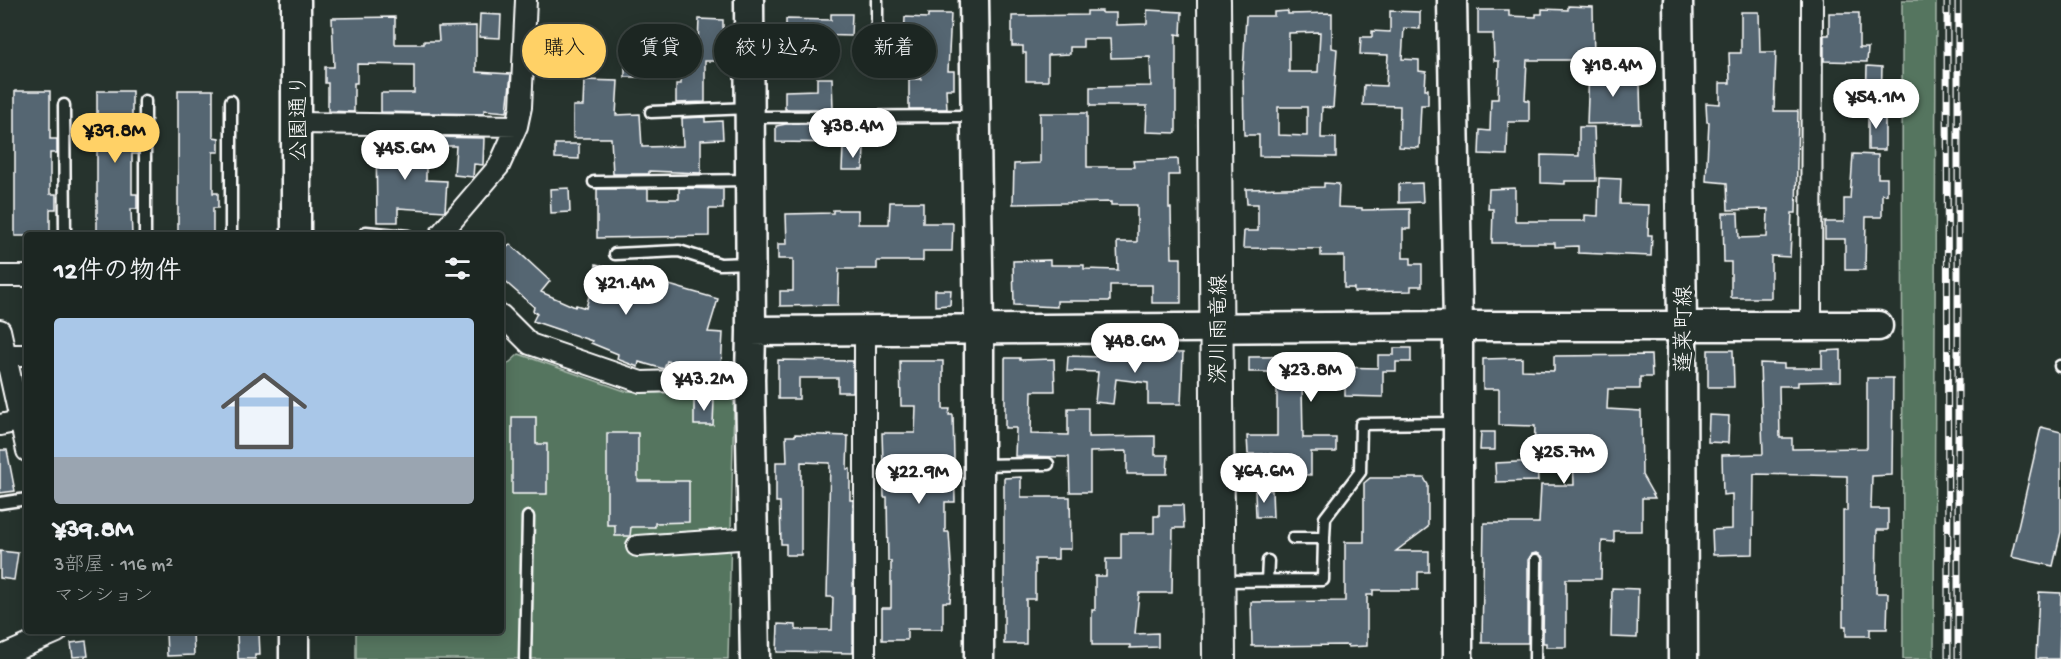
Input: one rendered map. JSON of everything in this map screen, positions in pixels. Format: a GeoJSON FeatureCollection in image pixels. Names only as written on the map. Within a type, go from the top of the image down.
{"type":"FeatureCollection","features":[{"type":"Feature","properties":{"kind":"main road","name":"深川雨竜線"},"geometry":{"type":"LineString","coordinates":[[1214,0],[1219,659]]}},
{"type":"Feature","properties":{"kind":"street","name":"公園通り"},"geometry":{"type":"LineString","coordinates":[[296,0],[296,232]]}},
{"type":"Feature","properties":{"kind":"street"},"geometry":{"type":"LineString","coordinates":[[442,232],[499,166],[517,126],[521,107],[526,0]]}},
{"type":"Feature","properties":{"kind":"street"},"geometry":{"type":"LineString","coordinates":[[749,0],[752,332],[750,379],[755,659]]}},
{"type":"Feature","properties":{"kind":"street"},"geometry":{"type":"LineString","coordinates":[[974,0],[979,330],[980,659]]}},
{"type":"Feature","properties":{"kind":"street"},"geometry":{"type":"LineString","coordinates":[[1452,0],[1458,326],[1458,659]]}},
{"type":"Feature","properties":{"kind":"street","name":"蓬莱町線"},"geometry":{"type":"LineString","coordinates":[[1678,0],[1683,659]]}},
{"type":"Feature","properties":{"kind":"street"},"geometry":{"type":"LineString","coordinates":[[1811,326],[1812,0]]}},
{"type":"Feature","properties":{"kind":"street"},"geometry":{"type":"LineString","coordinates":[[297,123],[517,126]]}},
{"type":"Feature","properties":{"kind":"street"},"geometry":{"type":"LineString","coordinates":[[0,276],[24,276]]}},
{"type":"Feature","properties":{"kind":"street"},"geometry":{"type":"LineString","coordinates":[[504,318],[530,344],[641,382],[750,379]]}},
{"type":"Feature","properties":{"kind":"street"},"geometry":{"type":"LineString","coordinates":[[752,332],[1458,326],[1878,326]]}},
{"type":"Feature","properties":{"kind":"street"},"geometry":{"type":"LineString","coordinates":[[0,330],[24,438]]}},
{"type":"Feature","properties":{"kind":"street"},"geometry":{"type":"LineString","coordinates":[[865,331],[865,659]]}},
{"type":"Feature","properties":{"kind":"street"},"geometry":{"type":"LineString","coordinates":[[6,355],[24,355]]}},
{"type":"Feature","properties":{"kind":"street"},"geometry":{"type":"LineString","coordinates":[[0,425],[20,421]]}},
{"type":"Feature","properties":{"kind":"street"},"geometry":{"type":"LineString","coordinates":[[637,546],[754,538]]}},
{"type":"Feature","properties":{"kind":"street"},"geometry":{"type":"LineString","coordinates":[[0,657],[52,634]]}},
{"type":"Feature","properties":{"kind":"street"},"geometry":{"type":"LineString","coordinates":[[294,634],[294,659]]}},
{"type":"Feature","properties":{"kind":"lane"},"geometry":{"type":"LineString","coordinates":[[877,0],[877,24]]}},
{"type":"Feature","properties":{"kind":"lane"},"geometry":{"type":"LineString","coordinates":[[145,232],[146,101]]}},
{"type":"Feature","properties":{"kind":"lane"},"geometry":{"type":"LineString","coordinates":[[231,101],[231,232]]}},
{"type":"Feature","properties":{"kind":"lane"},"geometry":{"type":"LineString","coordinates":[[64,105],[65,232]]}},
{"type":"Feature","properties":{"kind":"lane"},"geometry":{"type":"LineString","coordinates":[[651,112],[976,116]]}},
{"type":"Feature","properties":{"kind":"lane"},"geometry":{"type":"LineString","coordinates":[[594,182],[750,180]]}},
{"type":"Feature","properties":{"kind":"lane"},"geometry":{"type":"LineString","coordinates":[[615,254],[679,252],[720,264],[751,263]]}},
{"type":"Feature","properties":{"kind":"lane"},"geometry":{"type":"LineString","coordinates":[[1218,581],[1323,580],[1325,518],[1360,472],[1361,424],[1458,423]]}},
{"type":"Feature","properties":{"kind":"lane"},"geometry":{"type":"LineString","coordinates":[[979,465],[1048,464]]}},
{"type":"Feature","properties":{"kind":"lane"},"geometry":{"type":"LineString","coordinates":[[0,502],[24,499]]}},
{"type":"Feature","properties":{"kind":"lane"},"geometry":{"type":"LineString","coordinates":[[525,659],[528,517]]}},
{"type":"Feature","properties":{"kind":"lane"},"geometry":{"type":"LineString","coordinates":[[1293,538],[1324,538]]}},
{"type":"Feature","properties":{"kind":"lane"},"geometry":{"type":"LineString","coordinates":[[1535,659],[1536,560]]}},
{"type":"Feature","properties":{"kind":"lane"},"geometry":{"type":"LineString","coordinates":[[1268,561],[1268,581]]}},
{"type":"Feature","properties":{"kind":"green space"},"geometry":{"type":"Polygon","coordinates":[[[1902,0],[1936,0],[1934,659],[1903,659],[1902,0]]]}},
{"type":"Feature","properties":{"kind":"green space"},"geometry":{"type":"Polygon","coordinates":[[[519,354],[625,391],[719,394],[734,401],[728,659],[356,659],[356,634],[504,634],[504,367],[519,354]]]}},
{"type":"Feature","properties":{"kind":"building"},"geometry":{"type":"Polygon","coordinates":[[[1568,6],[1593,7],[1594,60],[1527,60],[1525,100],[1529,100],[1529,122],[1508,122],[1507,155],[1479,154],[1480,130],[1490,131],[1491,99],[1498,99],[1499,61],[1494,61],[1493,34],[1478,34],[1478,10],[1509,10],[1509,16],[1536,17],[1536,14],[1542,14],[1542,9],[1568,10],[1568,6]]]}},
{"type":"Feature","properties":{"kind":"building"},"geometry":{"type":"Polygon","coordinates":[[[1147,10],[1182,12],[1181,35],[1176,34],[1176,133],[1146,132],[1147,106],[1090,106],[1090,87],[1151,86],[1150,57],[1111,58],[1110,39],[1083,39],[1083,47],[1070,47],[1070,54],[1048,55],[1048,81],[1026,81],[1026,53],[1023,53],[1023,46],[1012,46],[1012,16],[1087,15],[1087,11],[1102,11],[1102,13],[1116,13],[1116,25],[1147,24],[1147,10]]]}},
{"type":"Feature","properties":{"kind":"building"},"geometry":{"type":"Polygon","coordinates":[[[1390,11],[1420,12],[1420,29],[1404,28],[1402,59],[1419,60],[1419,71],[1426,72],[1425,89],[1428,89],[1428,105],[1421,105],[1419,148],[1399,147],[1400,106],[1363,105],[1364,85],[1386,86],[1388,55],[1360,54],[1361,37],[1372,37],[1372,31],[1390,32],[1390,11]]]}},
{"type":"Feature","properties":{"kind":"building"},"geometry":{"type":"Polygon","coordinates":[[[1274,12],[1332,13],[1332,48],[1337,49],[1333,108],[1322,107],[1321,138],[1336,138],[1336,157],[1259,156],[1259,135],[1244,135],[1243,72],[1246,16],[1274,16],[1274,12]],[[1320,32],[1289,33],[1289,72],[1318,72],[1320,32]],[[1278,107],[1278,135],[1307,136],[1307,107],[1278,107]]]}},
{"type":"Feature","properties":{"kind":"building"},"geometry":{"type":"Polygon","coordinates":[[[1741,12],[1759,12],[1760,52],[1776,52],[1774,111],[1798,111],[1796,213],[1792,213],[1790,257],[1771,256],[1771,298],[1731,298],[1731,262],[1724,262],[1723,213],[1738,213],[1739,238],[1767,237],[1768,209],[1728,210],[1727,183],[1706,181],[1709,122],[1707,122],[1706,103],[1720,104],[1720,83],[1730,83],[1729,53],[1741,53],[1741,12]]]}},
{"type":"Feature","properties":{"kind":"building"},"geometry":{"type":"Polygon","coordinates":[[[1829,13],[1859,13],[1859,48],[1868,48],[1867,62],[1824,61],[1824,35],[1829,35],[1829,13]]]}},
{"type":"Feature","properties":{"kind":"building"},"geometry":{"type":"Polygon","coordinates":[[[480,14],[501,15],[500,38],[479,37],[480,14]]]}},
{"type":"Feature","properties":{"kind":"building"},"geometry":{"type":"Polygon","coordinates":[[[831,14],[852,14],[851,36],[840,36],[840,24],[786,24],[786,19],[831,20],[831,14]]]}},
{"type":"Feature","properties":{"kind":"building"},"geometry":{"type":"Polygon","coordinates":[[[928,14],[951,14],[948,71],[954,71],[954,89],[946,89],[947,109],[909,109],[909,79],[936,78],[936,24],[905,24],[905,17],[928,18],[928,14]]]}},
{"type":"Feature","properties":{"kind":"building"},"geometry":{"type":"Polygon","coordinates":[[[395,17],[395,44],[424,44],[424,41],[439,41],[438,27],[476,26],[476,72],[511,74],[507,112],[484,110],[484,114],[381,112],[381,93],[414,93],[414,65],[357,64],[357,83],[354,83],[354,112],[328,111],[328,83],[325,83],[325,67],[334,67],[332,18],[395,17]]]}},
{"type":"Feature","properties":{"kind":"building"},"geometry":{"type":"Polygon","coordinates":[[[699,19],[723,20],[723,24],[714,24],[714,61],[705,61],[705,102],[676,103],[676,84],[681,84],[681,78],[702,78],[702,24],[699,24],[699,19]]]}},
{"type":"Feature","properties":{"kind":"building"},"geometry":{"type":"Polygon","coordinates":[[[1867,66],[1882,67],[1881,104],[1866,104],[1867,66]]]}},
{"type":"Feature","properties":{"kind":"building"},"geometry":{"type":"Polygon","coordinates":[[[1589,68],[1626,68],[1626,84],[1640,84],[1641,123],[1587,124],[1589,68]]]}},
{"type":"Feature","properties":{"kind":"building"},"geometry":{"type":"Polygon","coordinates":[[[817,78],[832,78],[833,109],[785,109],[785,91],[817,90],[817,78]]]}},
{"type":"Feature","properties":{"kind":"building"},"geometry":{"type":"Polygon","coordinates":[[[584,80],[618,81],[616,115],[640,114],[642,147],[683,146],[682,118],[705,117],[705,122],[722,121],[723,139],[701,140],[701,173],[649,171],[649,174],[613,174],[611,138],[573,138],[573,106],[583,106],[584,80]]]}},
{"type":"Feature","properties":{"kind":"building"},"geometry":{"type":"Polygon","coordinates":[[[178,90],[213,90],[213,137],[219,138],[219,152],[213,152],[213,193],[218,193],[218,208],[213,208],[213,232],[178,232],[178,90]]]}},
{"type":"Feature","properties":{"kind":"building"},"geometry":{"type":"Polygon","coordinates":[[[15,91],[50,91],[50,139],[57,139],[57,153],[50,153],[50,194],[56,194],[56,209],[50,209],[50,232],[24,232],[24,236],[15,236],[15,91]]]}},
{"type":"Feature","properties":{"kind":"building"},"geometry":{"type":"Polygon","coordinates":[[[97,91],[132,91],[132,139],[138,139],[138,154],[132,154],[132,194],[137,194],[137,209],[131,209],[132,232],[97,232],[97,91]]]}},
{"type":"Feature","properties":{"kind":"building"},"geometry":{"type":"Polygon","coordinates":[[[1868,109],[1885,109],[1885,150],[1868,150],[1868,109]]]}},
{"type":"Feature","properties":{"kind":"building"},"geometry":{"type":"Polygon","coordinates":[[[1040,113],[1087,113],[1087,167],[1134,167],[1133,161],[1178,159],[1179,175],[1169,175],[1169,208],[1171,208],[1172,258],[1181,258],[1181,303],[1152,303],[1152,285],[1110,285],[1110,301],[1057,301],[1057,307],[1014,305],[1013,261],[1050,260],[1050,265],[1084,265],[1084,269],[1118,270],[1117,242],[1137,242],[1137,205],[1111,205],[1111,202],[1013,204],[1014,164],[1040,163],[1040,113]]]}},
{"type":"Feature","properties":{"kind":"building"},"geometry":{"type":"Polygon","coordinates":[[[846,124],[847,143],[776,142],[776,126],[846,124]]]}},
{"type":"Feature","properties":{"kind":"building"},"geometry":{"type":"Polygon","coordinates":[[[1579,127],[1594,127],[1596,181],[1565,181],[1565,184],[1541,183],[1541,155],[1579,156],[1579,127]]]}},
{"type":"Feature","properties":{"kind":"building"},"geometry":{"type":"Polygon","coordinates":[[[376,136],[394,136],[394,147],[426,147],[426,180],[447,181],[445,211],[398,208],[398,222],[377,222],[376,136]]]}},
{"type":"Feature","properties":{"kind":"building"},"geometry":{"type":"Polygon","coordinates":[[[430,137],[484,138],[483,165],[474,164],[473,177],[454,175],[456,146],[430,146],[430,137]]]}},
{"type":"Feature","properties":{"kind":"building"},"geometry":{"type":"Polygon","coordinates":[[[555,144],[579,144],[579,159],[555,158],[555,144]]]}},
{"type":"Feature","properties":{"kind":"building"},"geometry":{"type":"Polygon","coordinates":[[[843,147],[864,148],[863,170],[842,170],[843,147]]]}},
{"type":"Feature","properties":{"kind":"building"},"geometry":{"type":"Polygon","coordinates":[[[1853,154],[1878,155],[1878,178],[1887,178],[1887,195],[1882,194],[1882,217],[1866,217],[1865,270],[1845,270],[1845,239],[1825,239],[1825,222],[1844,222],[1844,199],[1850,199],[1853,154]]]}},
{"type":"Feature","properties":{"kind":"building"},"geometry":{"type":"Polygon","coordinates":[[[1599,178],[1621,179],[1620,204],[1649,205],[1648,235],[1652,235],[1651,256],[1578,253],[1578,246],[1555,247],[1555,243],[1492,243],[1493,209],[1488,209],[1489,189],[1515,188],[1515,221],[1585,221],[1585,215],[1598,216],[1599,178]]]}},
{"type":"Feature","properties":{"kind":"building"},"geometry":{"type":"Polygon","coordinates":[[[1324,183],[1339,184],[1338,207],[1362,208],[1362,210],[1410,209],[1410,229],[1403,229],[1403,258],[1411,258],[1411,264],[1422,264],[1422,286],[1411,286],[1411,291],[1354,292],[1354,288],[1344,288],[1344,256],[1321,256],[1321,249],[1243,248],[1244,231],[1258,231],[1258,204],[1247,204],[1246,189],[1324,187],[1324,183]]]}},
{"type":"Feature","properties":{"kind":"building"},"geometry":{"type":"Polygon","coordinates":[[[1422,183],[1423,202],[1399,203],[1399,184],[1422,183]]]}},
{"type":"Feature","properties":{"kind":"building"},"geometry":{"type":"Polygon","coordinates":[[[569,188],[570,212],[551,213],[550,189],[569,188]]]}},
{"type":"Feature","properties":{"kind":"building"},"geometry":{"type":"Polygon","coordinates":[[[679,188],[723,189],[723,209],[709,209],[709,236],[597,238],[597,189],[648,189],[648,199],[679,199],[679,188]]]}},
{"type":"Feature","properties":{"kind":"building"},"geometry":{"type":"Polygon","coordinates":[[[890,202],[923,202],[923,223],[953,223],[952,251],[923,251],[923,261],[877,261],[877,269],[839,269],[838,305],[780,306],[780,291],[793,291],[793,259],[778,259],[778,244],[787,244],[786,214],[858,210],[858,224],[889,224],[890,202]]]}},
{"type":"Feature","properties":{"kind":"building"},"geometry":{"type":"Polygon","coordinates":[[[510,244],[550,281],[541,292],[575,307],[576,305],[586,308],[589,296],[596,295],[596,264],[718,299],[708,332],[723,333],[721,368],[686,367],[667,361],[664,369],[639,362],[638,367],[617,359],[618,354],[591,343],[592,341],[533,321],[537,313],[533,311],[534,307],[504,281],[504,251],[510,244]]]}},
{"type":"Feature","properties":{"kind":"building"},"geometry":{"type":"Polygon","coordinates":[[[935,290],[951,290],[950,305],[935,306],[935,290]]]}},
{"type":"Feature","properties":{"kind":"building"},"geometry":{"type":"Polygon","coordinates":[[[1394,348],[1411,348],[1411,362],[1396,362],[1396,371],[1383,371],[1383,397],[1345,396],[1345,388],[1302,385],[1303,438],[1336,438],[1336,452],[1311,452],[1311,475],[1273,474],[1272,454],[1248,454],[1247,436],[1277,436],[1277,372],[1249,372],[1249,357],[1337,356],[1336,367],[1378,368],[1378,355],[1394,355],[1394,348]]]}},
{"type":"Feature","properties":{"kind":"building"},"geometry":{"type":"Polygon","coordinates":[[[1708,350],[1733,350],[1734,387],[1708,387],[1708,350]]]}},
{"type":"Feature","properties":{"kind":"building"},"geometry":{"type":"Polygon","coordinates":[[[1841,350],[1841,381],[1798,382],[1798,386],[1779,386],[1780,438],[1792,438],[1792,449],[1867,448],[1867,378],[1893,378],[1892,475],[1872,476],[1871,509],[1888,509],[1888,530],[1877,530],[1876,593],[1888,593],[1887,629],[1870,629],[1870,636],[1846,636],[1846,626],[1843,626],[1843,511],[1847,511],[1847,476],[1754,474],[1753,554],[1713,555],[1712,530],[1732,529],[1732,494],[1723,495],[1722,455],[1763,454],[1760,363],[1784,364],[1784,368],[1822,368],[1822,351],[1841,350]]]}},
{"type":"Feature","properties":{"kind":"building"},"geometry":{"type":"Polygon","coordinates":[[[1105,351],[1143,355],[1143,352],[1183,353],[1181,404],[1148,404],[1148,383],[1116,379],[1113,404],[1095,402],[1098,372],[1067,371],[1068,356],[1104,357],[1105,351]]]}},
{"type":"Feature","properties":{"kind":"building"},"geometry":{"type":"Polygon","coordinates":[[[1651,355],[1652,377],[1640,377],[1640,389],[1608,389],[1607,409],[1641,411],[1642,475],[1655,498],[1642,498],[1642,531],[1614,531],[1614,542],[1602,541],[1601,579],[1566,579],[1566,647],[1546,647],[1546,643],[1543,643],[1544,560],[1537,553],[1532,554],[1528,560],[1528,643],[1482,643],[1484,523],[1539,523],[1541,485],[1574,485],[1573,451],[1534,450],[1535,426],[1499,425],[1499,389],[1483,389],[1483,359],[1522,358],[1522,370],[1554,371],[1554,356],[1651,355]]]}},
{"type":"Feature","properties":{"kind":"building"},"geometry":{"type":"Polygon","coordinates":[[[1005,358],[1054,359],[1055,391],[1032,391],[1031,434],[1068,435],[1068,408],[1088,408],[1088,437],[1155,436],[1155,455],[1168,455],[1167,474],[1127,474],[1127,451],[1090,452],[1090,492],[1070,492],[1069,457],[1015,456],[1016,428],[1005,428],[1005,358]]]}},
{"type":"Feature","properties":{"kind":"building"},"geometry":{"type":"Polygon","coordinates":[[[778,360],[853,361],[853,392],[838,392],[838,378],[799,378],[799,399],[778,399],[778,360]]]}},
{"type":"Feature","properties":{"kind":"building"},"geometry":{"type":"Polygon","coordinates":[[[900,361],[943,361],[943,409],[950,409],[949,415],[953,415],[955,502],[945,502],[945,532],[949,532],[952,579],[950,602],[943,602],[943,629],[907,629],[907,640],[882,640],[882,608],[891,608],[891,561],[888,561],[887,497],[884,497],[882,433],[915,433],[916,406],[901,406],[900,361]]]}},
{"type":"Feature","properties":{"kind":"building"},"geometry":{"type":"Polygon","coordinates":[[[694,400],[714,400],[713,425],[694,425],[694,400]]]}},
{"type":"Feature","properties":{"kind":"building"},"geometry":{"type":"Polygon","coordinates":[[[1709,415],[1729,416],[1728,443],[1708,442],[1709,415]]]}},
{"type":"Feature","properties":{"kind":"building"},"geometry":{"type":"Polygon","coordinates":[[[512,417],[536,417],[536,444],[547,444],[547,494],[512,494],[512,417]]]}},
{"type":"Feature","properties":{"kind":"building"},"geometry":{"type":"Polygon","coordinates":[[[2041,427],[2061,432],[2061,532],[2053,566],[2011,557],[2041,427]]]}},
{"type":"Feature","properties":{"kind":"building"},"geometry":{"type":"Polygon","coordinates":[[[1481,432],[1495,432],[1495,450],[1480,450],[1481,432]]]}},
{"type":"Feature","properties":{"kind":"building"},"geometry":{"type":"Polygon","coordinates":[[[607,433],[638,433],[638,481],[689,481],[689,522],[655,523],[655,527],[631,527],[630,536],[615,536],[615,525],[607,525],[607,433]]]}},
{"type":"Feature","properties":{"kind":"building"},"geometry":{"type":"Polygon","coordinates":[[[795,434],[848,436],[847,469],[850,469],[850,500],[853,500],[853,653],[777,652],[778,624],[796,625],[796,630],[832,630],[833,597],[827,597],[830,463],[801,462],[801,555],[786,555],[786,544],[781,544],[780,502],[776,502],[776,462],[787,462],[786,436],[795,436],[795,434]]]}},
{"type":"Feature","properties":{"kind":"building"},"geometry":{"type":"Polygon","coordinates":[[[0,450],[7,450],[15,491],[0,493],[0,450]]]}},
{"type":"Feature","properties":{"kind":"building"},"geometry":{"type":"Polygon","coordinates":[[[1537,461],[1538,481],[1496,482],[1495,463],[1537,461]]]}},
{"type":"Feature","properties":{"kind":"building"},"geometry":{"type":"Polygon","coordinates":[[[1021,477],[1021,497],[1070,497],[1071,549],[1058,549],[1058,559],[1035,559],[1035,599],[1026,599],[1026,644],[1004,644],[1004,478],[1021,477]]]}},
{"type":"Feature","properties":{"kind":"building"},"geometry":{"type":"Polygon","coordinates":[[[1370,478],[1424,478],[1428,485],[1428,527],[1396,551],[1429,551],[1429,572],[1418,572],[1418,590],[1373,590],[1373,595],[1367,595],[1367,646],[1252,646],[1251,602],[1345,601],[1345,542],[1364,542],[1364,483],[1370,478]]]}},
{"type":"Feature","properties":{"kind":"building"},"geometry":{"type":"Polygon","coordinates":[[[1272,490],[1273,517],[1256,517],[1255,491],[1272,490]]]}},
{"type":"Feature","properties":{"kind":"building"},"geometry":{"type":"Polygon","coordinates":[[[1159,505],[1183,505],[1184,528],[1173,528],[1172,593],[1139,593],[1135,634],[1158,633],[1158,647],[1130,648],[1130,645],[1092,645],[1095,576],[1106,576],[1106,559],[1121,559],[1121,533],[1154,533],[1154,516],[1159,516],[1159,505]]]}},
{"type":"Feature","properties":{"kind":"building"},"geometry":{"type":"Polygon","coordinates":[[[0,551],[18,553],[14,580],[0,578],[0,551]]]}},
{"type":"Feature","properties":{"kind":"building"},"geometry":{"type":"Polygon","coordinates":[[[1612,588],[1638,589],[1637,638],[1611,637],[1612,588]]]}},
{"type":"Feature","properties":{"kind":"building"},"geometry":{"type":"Polygon","coordinates":[[[2039,592],[2061,593],[2059,659],[2036,659],[2039,592]]]}},
{"type":"Feature","properties":{"kind":"building"},"geometry":{"type":"Polygon","coordinates":[[[166,634],[193,634],[194,655],[167,656],[166,634]]]}},
{"type":"Feature","properties":{"kind":"building"},"geometry":{"type":"Polygon","coordinates":[[[237,634],[259,634],[260,655],[255,655],[255,659],[238,659],[237,634]]]}},
{"type":"Feature","properties":{"kind":"building"},"geometry":{"type":"Polygon","coordinates":[[[86,641],[88,656],[73,657],[71,643],[86,641]]]}},
{"type":"Feature","properties":{"kind":"railway"},"geometry":{"type":"LineString","coordinates":[[1947,0],[1948,659]]}},
{"type":"Feature","properties":{"kind":"railway"},"geometry":{"type":"LineString","coordinates":[[1958,0],[1958,659]]}}]}
